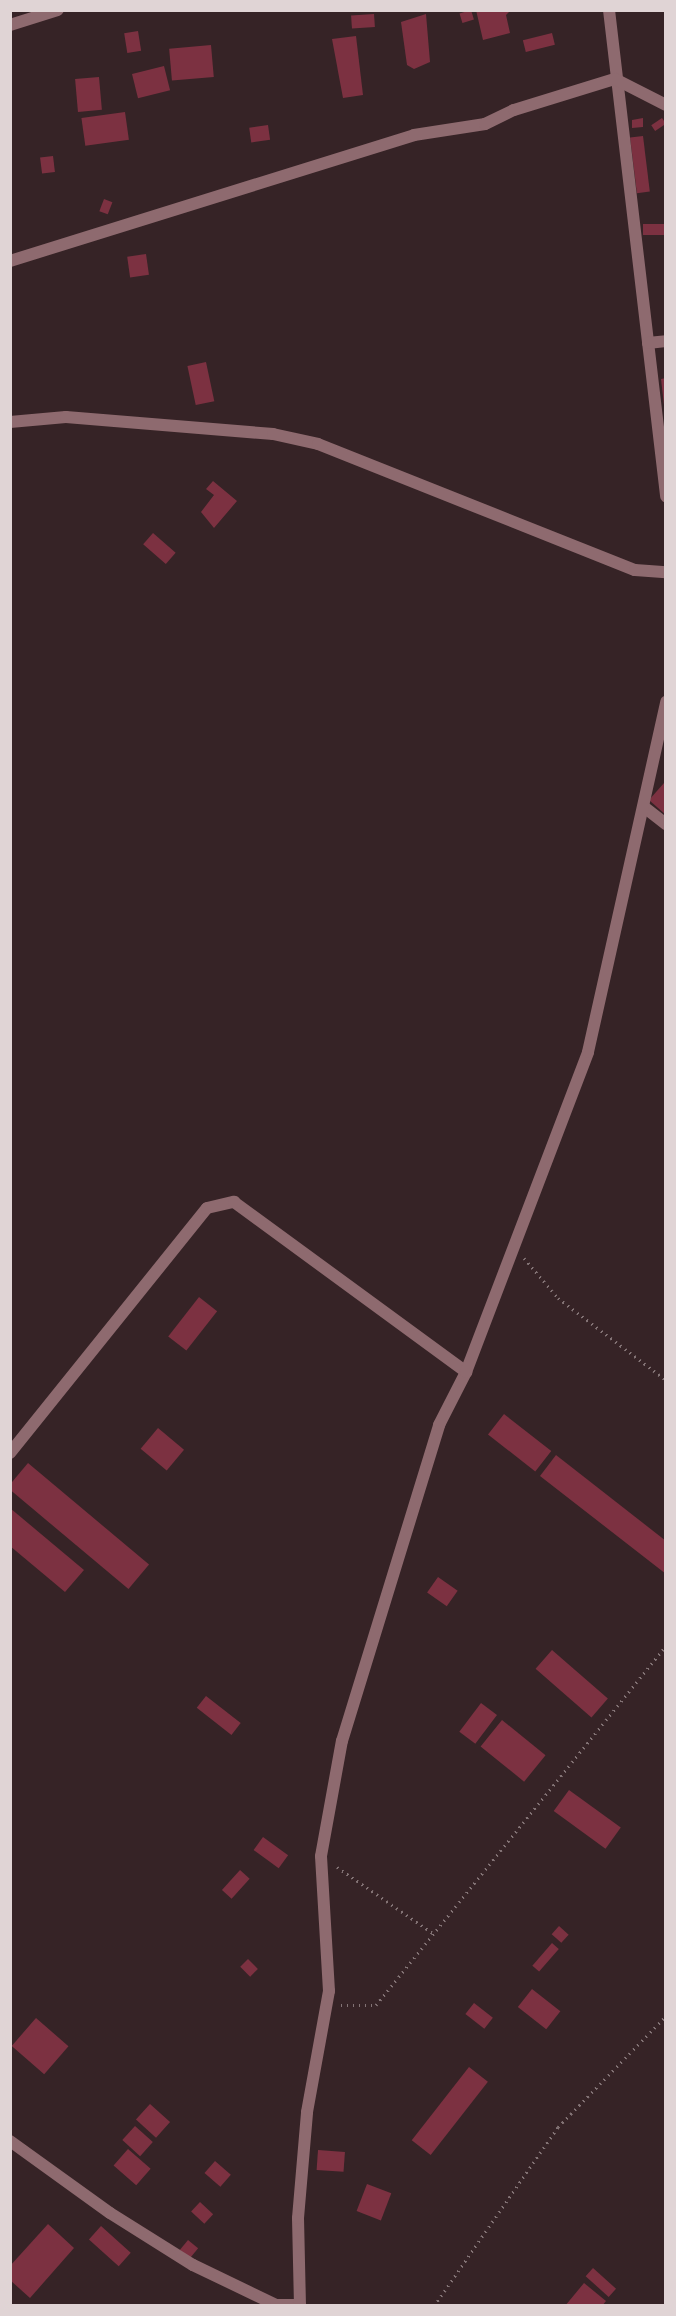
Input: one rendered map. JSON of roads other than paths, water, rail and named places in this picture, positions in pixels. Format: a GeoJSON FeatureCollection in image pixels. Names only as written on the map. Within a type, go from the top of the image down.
{"type":"FeatureCollection","features":[{"type":"Feature","properties":{"kind":"street"},"geometry":{"type":"LineString","coordinates":[[10,26],[58,10]]}},
{"type":"Feature","properties":{"kind":"street"},"geometry":{"type":"LineString","coordinates":[[609,10],[615,79],[666,497]]}},
{"type":"Feature","properties":{"kind":"street"},"geometry":{"type":"LineString","coordinates":[[10,261],[414,135],[485,124],[514,110],[615,79],[666,105]]}},
{"type":"Feature","properties":{"kind":"street"},"geometry":{"type":"LineString","coordinates":[[648,343],[666,340]]}},
{"type":"Feature","properties":{"kind":"street"},"geometry":{"type":"LineString","coordinates":[[10,422],[66,417],[273,434],[318,444],[635,570],[666,572]]}},
{"type":"Feature","properties":{"kind":"street"},"geometry":{"type":"LineString","coordinates":[[13,2147],[193,2265],[276,2305],[300,2305],[298,2218],[307,2112],[327,2005],[321,1856],[342,1741],[439,1425],[465,1372],[588,1052],[666,702]]}},
{"type":"Feature","properties":{"kind":"street"},"geometry":{"type":"LineString","coordinates":[[644,807],[666,824]]}},
{"type":"Feature","properties":{"kind":"street"},"geometry":{"type":"LineString","coordinates":[[10,1453],[207,1208],[234,1202],[465,1372]]}}]}
